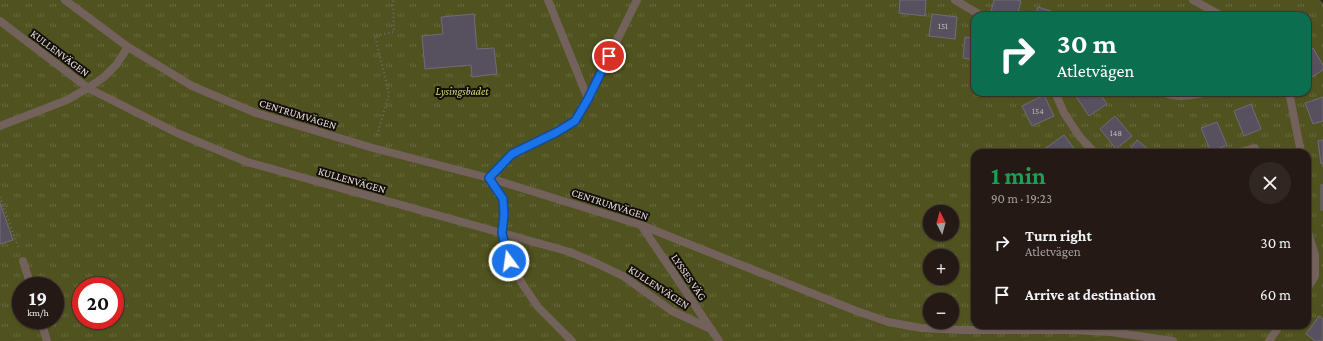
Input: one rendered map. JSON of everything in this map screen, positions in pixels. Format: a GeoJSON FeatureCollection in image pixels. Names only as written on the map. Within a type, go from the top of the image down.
{"type":"FeatureCollection","features":[{"type":"Feature","properties":{"kind":"lane","name":"CENTRUMVÄGEN"},"geometry":{"type":"LineString","coordinates":[[65,0],[128,47],[192,86],[256,114],[374,148],[489,178],[641,225],[854,310],[888,322],[921,328],[962,330],[1072,330],[1111,332],[1173,341]]}},
{"type":"Feature","properties":{"kind":"lane"},"geometry":{"type":"LineString","coordinates":[[548,0],[588,99]]}},
{"type":"Feature","properties":{"kind":"lane"},"geometry":{"type":"LineString","coordinates":[[572,341],[538,306],[523,285],[509,261],[502,233],[504,215],[503,199],[489,178],[512,154],[557,132],[575,121],[588,99],[637,0]]}},
{"type":"Feature","properties":{"kind":"lane"},"geometry":{"type":"LineString","coordinates":[[955,0],[975,12]]}},
{"type":"Feature","properties":{"kind":"lane"},"geometry":{"type":"LineString","coordinates":[[1193,0],[1215,12]]}},
{"type":"Feature","properties":{"kind":"lane","name":"KULLENVÄGEN"},"geometry":{"type":"LineString","coordinates":[[0,21],[88,88],[177,133],[247,162],[570,252],[623,276],[672,311],[711,328]]}},
{"type":"Feature","properties":{"kind":"lane"},"geometry":{"type":"LineString","coordinates":[[0,126],[68,100],[88,88],[104,77],[116,65],[128,47]]}},
{"type":"Feature","properties":{"kind":"lane"},"geometry":{"type":"LineString","coordinates":[[1057,96],[1064,113],[1080,137],[1091,149]]}},
{"type":"Feature","properties":{"kind":"lane"},"geometry":{"type":"LineString","coordinates":[[1289,96],[1300,149]]}},
{"type":"Feature","properties":{"kind":"lane","name":"LYSSES VÄG"},"geometry":{"type":"LineString","coordinates":[[641,225],[711,328],[718,341]]}},
{"type":"Feature","properties":{"kind":"lane"},"geometry":{"type":"LineString","coordinates":[[1311,244],[1314,255],[1315,276],[1311,282]]}},
{"type":"Feature","properties":{"kind":"lane"},"geometry":{"type":"LineString","coordinates":[[23,261],[28,277]]}},
{"type":"Feature","properties":{"kind":"lane"},"geometry":{"type":"LineString","coordinates":[[44,329],[47,341]]}},
{"type":"Feature","properties":{"kind":"lane"},"geometry":{"type":"LineString","coordinates":[[1269,341],[1277,329]]}},
{"type":"Feature","properties":{"kind":"path"},"geometry":{"type":"LineString","coordinates":[[374,148],[389,94],[375,36],[394,32],[393,0]]}},
{"type":"Feature","properties":{"kind":"path"},"geometry":{"type":"LineString","coordinates":[[0,197],[23,261]]}},
{"type":"Feature","properties":{"kind":"green space","name":"Lysingsbadet"},"geometry":{"type":"Polygon","coordinates":[[[0,0],[1320,0],[1323,3],[1323,341],[0,341],[0,0]]]}},
{"type":"Feature","properties":{"kind":"building"},"geometry":{"type":"Polygon","coordinates":[[[900,0],[926,0],[925,16],[899,13],[900,0]]]}},
{"type":"Feature","properties":{"kind":"building"},"geometry":{"type":"Polygon","coordinates":[[[994,0],[1021,1],[1018,12],[991,12],[994,0]]]}},
{"type":"Feature","properties":{"kind":"building"},"geometry":{"type":"Polygon","coordinates":[[[1038,7],[1054,12],[1036,12],[1038,7]]]}},
{"type":"Feature","properties":{"kind":"building"},"geometry":{"type":"Polygon","coordinates":[[[474,14],[477,49],[494,48],[497,74],[472,77],[471,65],[425,69],[422,36],[443,34],[441,17],[474,14]]]}},
{"type":"Feature","properties":{"kind":"building"},"geometry":{"type":"Polygon","coordinates":[[[932,14],[957,17],[955,39],[929,36],[932,14]]]}},
{"type":"Feature","properties":{"kind":"building"},"geometry":{"type":"Polygon","coordinates":[[[965,37],[971,38],[971,59],[963,58],[965,37]]]}},
{"type":"Feature","properties":{"kind":"building"},"geometry":{"type":"Polygon","coordinates":[[[1313,48],[1323,65],[1323,70],[1311,78],[1311,49],[1313,48]]]}},
{"type":"Feature","properties":{"kind":"building"},"geometry":{"type":"Polygon","coordinates":[[[1044,96],[1054,116],[1032,126],[1022,106],[1044,96]]]}},
{"type":"Feature","properties":{"kind":"building"},"geometry":{"type":"Polygon","coordinates":[[[1076,96],[1102,96],[1107,104],[1089,116],[1076,96]]]}},
{"type":"Feature","properties":{"kind":"building"},"geometry":{"type":"Polygon","coordinates":[[[1323,97],[1323,121],[1313,124],[1305,103],[1323,97]]]}},
{"type":"Feature","properties":{"kind":"building"},"geometry":{"type":"Polygon","coordinates":[[[1251,104],[1261,129],[1244,136],[1234,111],[1251,104]]]}},
{"type":"Feature","properties":{"kind":"building"},"geometry":{"type":"Polygon","coordinates":[[[1115,116],[1132,136],[1116,149],[1100,129],[1115,116]]]}},
{"type":"Feature","properties":{"kind":"building"},"geometry":{"type":"Polygon","coordinates":[[[1217,122],[1227,145],[1218,149],[1210,149],[1201,128],[1217,122]]]}},
{"type":"Feature","properties":{"kind":"building"},"geometry":{"type":"Polygon","coordinates":[[[1064,135],[1074,149],[1044,149],[1064,135]]]}},
{"type":"Feature","properties":{"kind":"building"},"geometry":{"type":"Polygon","coordinates":[[[1137,140],[1148,149],[1130,149],[1137,140]]]}},
{"type":"Feature","properties":{"kind":"building"},"geometry":{"type":"Polygon","coordinates":[[[1323,140],[1323,163],[1321,164],[1318,141],[1323,140]]]}},
{"type":"Feature","properties":{"kind":"building"},"geometry":{"type":"Polygon","coordinates":[[[1321,185],[1323,185],[1323,210],[1321,210],[1321,185]]]}},
{"type":"Feature","properties":{"kind":"building"},"geometry":{"type":"Polygon","coordinates":[[[0,203],[13,240],[0,244],[0,203]]]}},
{"type":"Feature","properties":{"kind":"building"},"geometry":{"type":"Polygon","coordinates":[[[1319,316],[1323,319],[1323,341],[1315,341],[1306,334],[1319,316]]]}},
{"type":"Feature","properties":{"kind":"route"},"geometry":{"type":"LineString","coordinates":[[509,261],[502,233],[504,215],[503,199],[489,178],[512,154],[537,143],[575,121],[588,99],[609,56]]}}]}
